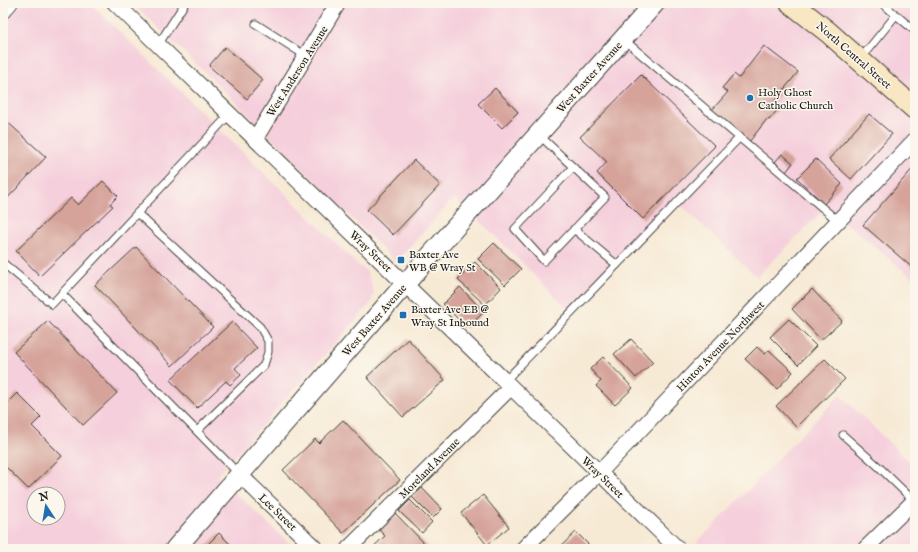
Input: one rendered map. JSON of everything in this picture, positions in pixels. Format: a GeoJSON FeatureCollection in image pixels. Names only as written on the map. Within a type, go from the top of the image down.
{"type":"FeatureCollection","features":[{"type":"Feature","properties":{"kind":"main road","name":"North Central Street"},"geometry":{"type":"LineString","coordinates":[[791,3],[828,32],[915,109]]}},
{"type":"Feature","properties":{"kind":"street"},"geometry":{"type":"LineString","coordinates":[[3,11],[10,3]]}},
{"type":"Feature","properties":{"kind":"street","name":"Wray Street"},"geometry":{"type":"LineString","coordinates":[[115,3],[678,549]]}},
{"type":"Feature","properties":{"kind":"street","name":"West Anderson Avenue"},"geometry":{"type":"LineString","coordinates":[[255,139],[338,3]]}},
{"type":"Feature","properties":{"kind":"street","name":"West Baxter Avenue"},"geometry":{"type":"LineString","coordinates":[[175,549],[405,284],[655,3]]}},
{"type":"Feature","properties":{"kind":"street","name":"Hinton Avenue Northwest"},"geometry":{"type":"LineString","coordinates":[[523,549],[599,473],[915,140]]}},
{"type":"Feature","properties":{"kind":"street","name":"Moreland Avenue"},"geometry":{"type":"LineString","coordinates":[[348,549],[508,384]]}},
{"type":"Feature","properties":{"kind":"street","name":"Lee Street"},"geometry":{"type":"LineString","coordinates":[[240,475],[316,549]]}},
{"type":"Feature","properties":{"kind":"street"},"geometry":{"type":"LineString","coordinates":[[865,549],[915,500]]}},
{"type":"Feature","properties":{"kind":"lane"},"geometry":{"type":"LineString","coordinates":[[158,45],[185,3]]}},
{"type":"Feature","properties":{"kind":"lane"},"geometry":{"type":"LineString","coordinates":[[882,3],[915,31]]}},
{"type":"Feature","properties":{"kind":"lane"},"geometry":{"type":"LineString","coordinates":[[859,59],[896,15]]}},
{"type":"Feature","properties":{"kind":"lane"},"geometry":{"type":"LineString","coordinates":[[256,24],[306,56]]}},
{"type":"Feature","properties":{"kind":"lane"},"geometry":{"type":"LineString","coordinates":[[623,38],[838,221]]}},
{"type":"Feature","properties":{"kind":"lane"},"geometry":{"type":"LineString","coordinates":[[3,263],[52,304],[230,114]]}},
{"type":"Feature","properties":{"kind":"lane"},"geometry":{"type":"LineString","coordinates":[[538,134],[605,197],[544,261],[515,229],[573,167]]}},
{"type":"Feature","properties":{"kind":"lane"},"geometry":{"type":"LineString","coordinates":[[508,384],[617,265],[740,138]]}},
{"type":"Feature","properties":{"kind":"lane"},"geometry":{"type":"LineString","coordinates":[[137,213],[260,327],[268,340],[268,352],[264,365],[197,432]]}},
{"type":"Feature","properties":{"kind":"lane"},"geometry":{"type":"LineString","coordinates":[[574,229],[617,265]]}},
{"type":"Feature","properties":{"kind":"lane"},"geometry":{"type":"LineString","coordinates":[[62,294],[240,475]]}},
{"type":"Feature","properties":{"kind":"lane"},"geometry":{"type":"LineString","coordinates":[[843,435],[915,500]]}},
{"type":"Feature","properties":{"kind":"shaded area"},"geometry":{"type":"Polygon","coordinates":[[[23,3],[90,3],[357,264],[367,272],[374,292],[371,303],[217,476],[295,549],[3,549],[3,25],[23,3]]]}},
{"type":"Feature","properties":{"kind":"shaded area"},"geometry":{"type":"Polygon","coordinates":[[[132,3],[915,3],[915,280],[852,228],[824,209],[757,277],[678,202],[571,312],[481,222],[454,198],[396,262],[220,87],[132,3]]]}},
{"type":"Feature","properties":{"kind":"shaded area"},"geometry":{"type":"Polygon","coordinates":[[[840,395],[915,467],[915,549],[691,549],[840,395]]]}},
{"type":"Feature","properties":{"kind":"building","name":"Holy Ghost Catholic Church"},"geometry":{"type":"Polygon","coordinates":[[[764,46],[798,72],[773,103],[779,108],[769,120],[767,119],[749,142],[711,111],[728,92],[722,88],[734,74],[739,78],[764,46]]]}},
{"type":"Feature","properties":{"kind":"building"},"geometry":{"type":"Polygon","coordinates":[[[225,47],[263,80],[247,99],[209,66],[225,47]]]}},
{"type":"Feature","properties":{"kind":"building"},"geometry":{"type":"Polygon","coordinates":[[[641,75],[715,146],[643,219],[597,173],[607,162],[580,137],[641,75]]]}},
{"type":"Feature","properties":{"kind":"building"},"geometry":{"type":"Polygon","coordinates":[[[495,88],[518,112],[502,128],[478,104],[495,88]]]}},
{"type":"Feature","properties":{"kind":"building"},"geometry":{"type":"Polygon","coordinates":[[[869,114],[892,134],[851,179],[829,159],[869,114]]]}},
{"type":"Feature","properties":{"kind":"building"},"geometry":{"type":"Polygon","coordinates":[[[3,118],[46,157],[3,203],[3,118]]]}},
{"type":"Feature","properties":{"kind":"building"},"geometry":{"type":"Polygon","coordinates":[[[782,154],[793,163],[786,172],[775,162],[782,154]]]}},
{"type":"Feature","properties":{"kind":"building"},"geometry":{"type":"Polygon","coordinates":[[[816,159],[842,184],[824,204],[797,178],[816,159]]]}},
{"type":"Feature","properties":{"kind":"building"},"geometry":{"type":"Polygon","coordinates":[[[414,160],[440,185],[393,235],[367,210],[414,160]]]}},
{"type":"Feature","properties":{"kind":"building"},"geometry":{"type":"Polygon","coordinates":[[[915,166],[915,270],[863,225],[915,166]]]}},
{"type":"Feature","properties":{"kind":"building"},"geometry":{"type":"Polygon","coordinates":[[[103,181],[118,196],[110,204],[113,206],[40,276],[16,251],[71,198],[78,205],[103,181]]]}},
{"type":"Feature","properties":{"kind":"building"},"geometry":{"type":"Polygon","coordinates":[[[494,243],[521,269],[505,285],[478,259],[494,243]]]}},
{"type":"Feature","properties":{"kind":"building"},"geometry":{"type":"Polygon","coordinates":[[[136,247],[213,327],[172,366],[95,285],[136,247]]]}},
{"type":"Feature","properties":{"kind":"building"},"geometry":{"type":"Polygon","coordinates":[[[475,262],[501,288],[485,305],[458,280],[475,262]]]}},
{"type":"Feature","properties":{"kind":"building"},"geometry":{"type":"Polygon","coordinates":[[[460,287],[484,312],[467,328],[443,304],[460,287]]]}},
{"type":"Feature","properties":{"kind":"building"},"geometry":{"type":"Polygon","coordinates":[[[812,289],[842,321],[821,340],[792,309],[812,289]]]}},
{"type":"Feature","properties":{"kind":"building"},"geometry":{"type":"Polygon","coordinates":[[[789,319],[816,346],[798,365],[770,337],[789,319]]]}},
{"type":"Feature","properties":{"kind":"building"},"geometry":{"type":"Polygon","coordinates":[[[48,321],[117,393],[83,425],[14,352],[48,321]]]}},
{"type":"Feature","properties":{"kind":"building"},"geometry":{"type":"Polygon","coordinates":[[[232,322],[257,348],[235,368],[241,375],[230,385],[226,381],[197,408],[170,380],[232,322]]]}},
{"type":"Feature","properties":{"kind":"building"},"geometry":{"type":"Polygon","coordinates":[[[408,339],[445,380],[403,417],[367,377],[408,339]]]}},
{"type":"Feature","properties":{"kind":"building"},"geometry":{"type":"Polygon","coordinates":[[[631,339],[653,362],[636,378],[614,354],[631,339]]]}},
{"type":"Feature","properties":{"kind":"building"},"geometry":{"type":"Polygon","coordinates":[[[757,347],[765,354],[769,350],[793,372],[777,389],[745,359],[757,347]]]}},
{"type":"Feature","properties":{"kind":"building"},"geometry":{"type":"Polygon","coordinates":[[[603,357],[633,388],[615,405],[596,386],[601,381],[590,369],[603,357]]]}},
{"type":"Feature","properties":{"kind":"building"},"geometry":{"type":"Polygon","coordinates":[[[825,359],[845,379],[796,427],[776,406],[825,359]]]}},
{"type":"Feature","properties":{"kind":"building"},"geometry":{"type":"Polygon","coordinates":[[[17,393],[41,417],[32,426],[62,456],[31,486],[26,487],[3,464],[3,407],[17,393]]]}},
{"type":"Feature","properties":{"kind":"building"},"geometry":{"type":"Polygon","coordinates":[[[343,420],[400,480],[343,533],[283,470],[315,439],[319,443],[343,420]]]}},
{"type":"Feature","properties":{"kind":"building"},"geometry":{"type":"Polygon","coordinates":[[[422,488],[442,509],[433,518],[412,497],[422,488]]]}},
{"type":"Feature","properties":{"kind":"building"},"geometry":{"type":"Polygon","coordinates":[[[483,495],[509,527],[487,545],[461,513],[483,495]]]}},
{"type":"Feature","properties":{"kind":"building"},"geometry":{"type":"Polygon","coordinates":[[[410,500],[432,522],[422,533],[399,511],[410,500]]]}},
{"type":"Feature","properties":{"kind":"building"},"geometry":{"type":"Polygon","coordinates":[[[395,513],[430,549],[371,549],[385,536],[378,529],[395,513]]]}},
{"type":"Feature","properties":{"kind":"building"},"geometry":{"type":"Polygon","coordinates":[[[576,532],[593,549],[562,549],[560,547],[576,532]]]}},
{"type":"Feature","properties":{"kind":"building"},"geometry":{"type":"Polygon","coordinates":[[[219,533],[235,549],[203,549],[219,533]]]}},
{"type":"Feature","properties":{"kind":"place","name":"Holy Ghost Catholic Church"},"geometry":{"type":"Point","coordinates":[750,98]}},
{"type":"Feature","properties":{"kind":"place","name":"Baxter Ave WB @ Wray St"},"geometry":{"type":"Point","coordinates":[401,260]}},
{"type":"Feature","properties":{"kind":"place","name":"Baxter Ave EB @ Wray St Inbound"},"geometry":{"type":"Point","coordinates":[403,315]}}]}
